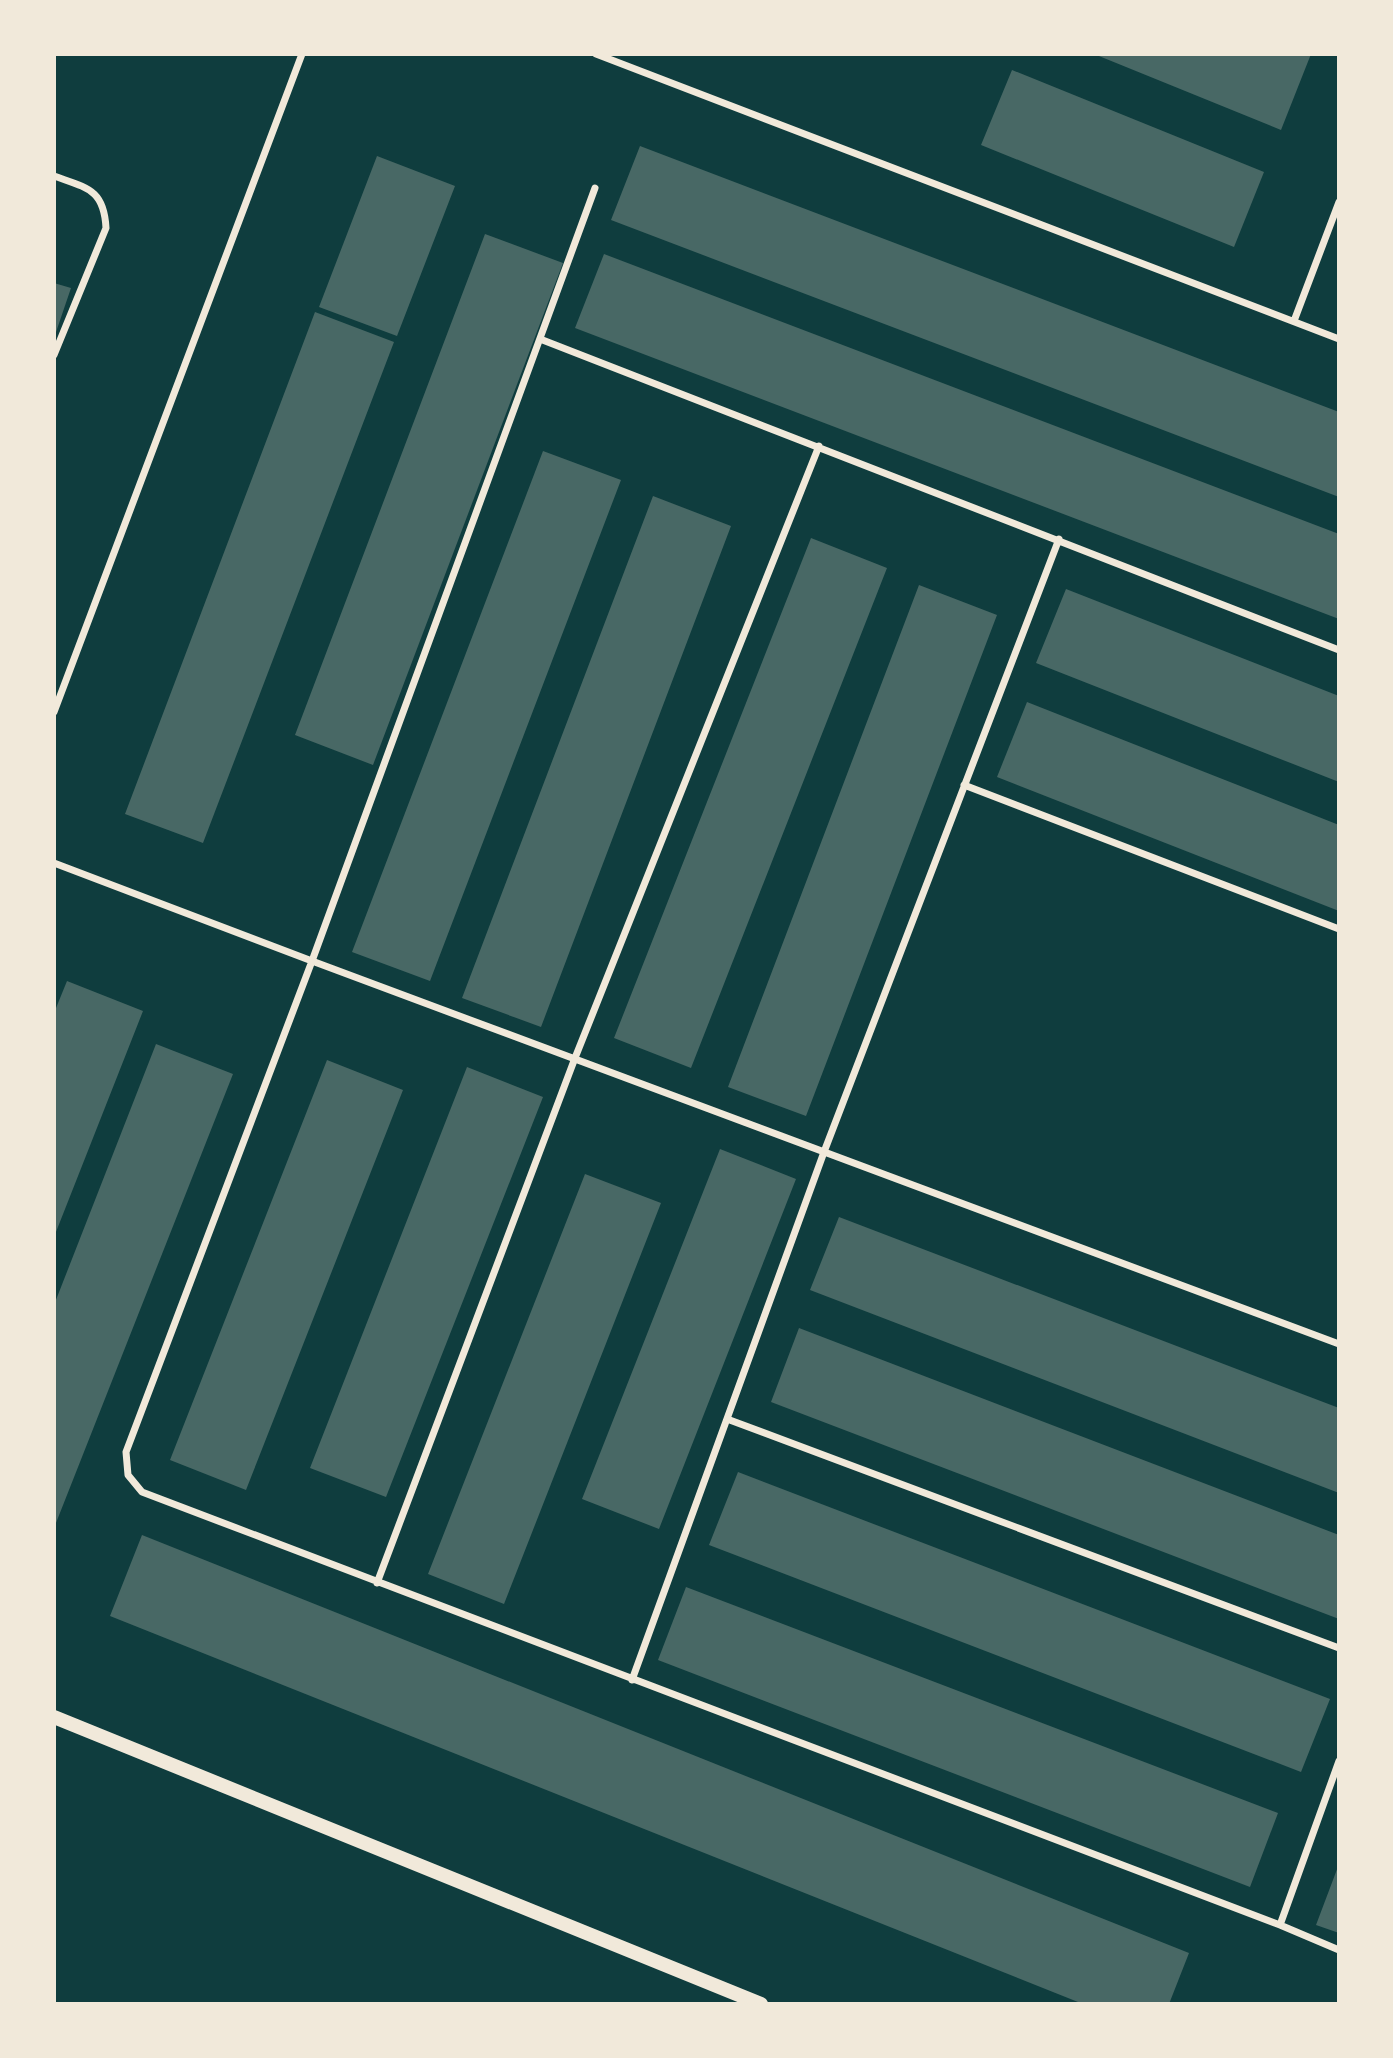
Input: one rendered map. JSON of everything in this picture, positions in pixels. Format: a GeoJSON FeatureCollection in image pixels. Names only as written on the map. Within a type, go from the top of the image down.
{"type":"FeatureCollection","features":[{"type":"Feature","properties":{"kind":"main road"},"geometry":{"type":"LineString","coordinates":[[56,1719],[761,2004]]}},
{"type":"Feature","properties":{"kind":"street"},"geometry":{"type":"LineString","coordinates":[[54,712],[302,54]]}},
{"type":"Feature","properties":{"kind":"street"},"geometry":{"type":"LineString","coordinates":[[596,54],[1339,339]]}},
{"type":"Feature","properties":{"kind":"street"},"geometry":{"type":"LineString","coordinates":[[54,176],[91,190],[105,207],[106,228],[54,355]]}},
{"type":"Feature","properties":{"kind":"street"},"geometry":{"type":"LineString","coordinates":[[595,188],[312,961],[125,1452],[128,1475],[142,1492],[1280,1925],[1339,1950]]}},
{"type":"Feature","properties":{"kind":"street"},"geometry":{"type":"LineString","coordinates":[[1294,321],[1339,202]]}},
{"type":"Feature","properties":{"kind":"street"},"geometry":{"type":"LineString","coordinates":[[540,339],[1339,650]]}},
{"type":"Feature","properties":{"kind":"street"},"geometry":{"type":"LineString","coordinates":[[377,1583],[575,1058],[819,446]]}},
{"type":"Feature","properties":{"kind":"street"},"geometry":{"type":"LineString","coordinates":[[632,1679],[824,1152],[1059,539]]}},
{"type":"Feature","properties":{"kind":"street"},"geometry":{"type":"LineString","coordinates":[[964,785],[1339,929]]}},
{"type":"Feature","properties":{"kind":"street"},"geometry":{"type":"LineString","coordinates":[[54,863],[1339,1344]]}},
{"type":"Feature","properties":{"kind":"street"},"geometry":{"type":"LineString","coordinates":[[727,1419],[1339,1648]]}},
{"type":"Feature","properties":{"kind":"street"},"geometry":{"type":"LineString","coordinates":[[1280,1925],[1339,1761]]}},
{"type":"Feature","properties":{"kind":"building"},"geometry":{"type":"Polygon","coordinates":[[[1094,54],[1311,54],[1281,130],[1094,54]]]}},
{"type":"Feature","properties":{"kind":"building"},"geometry":{"type":"Polygon","coordinates":[[[1012,70],[1264,172],[1234,247],[981,145],[1012,70]]]}},
{"type":"Feature","properties":{"kind":"building"},"geometry":{"type":"Polygon","coordinates":[[[640,146],[1339,412],[1339,497],[611,220],[640,146]]]}},
{"type":"Feature","properties":{"kind":"building"},"geometry":{"type":"Polygon","coordinates":[[[377,156],[455,186],[397,336],[319,307],[377,156]]]}},
{"type":"Feature","properties":{"kind":"building"},"geometry":{"type":"Polygon","coordinates":[[[485,234],[563,263],[373,765],[295,735],[485,234]]]}},
{"type":"Feature","properties":{"kind":"building"},"geometry":{"type":"Polygon","coordinates":[[[604,254],[1339,534],[1339,619],[575,328],[604,254]]]}},
{"type":"Feature","properties":{"kind":"building"},"geometry":{"type":"Polygon","coordinates":[[[54,283],[71,288],[54,338],[54,283]]]}},
{"type":"Feature","properties":{"kind":"building"},"geometry":{"type":"Polygon","coordinates":[[[315,312],[394,342],[203,843],[125,814],[315,312]]]}},
{"type":"Feature","properties":{"kind":"building"},"geometry":{"type":"Polygon","coordinates":[[[543,451],[621,480],[430,981],[352,952],[543,451]]]}},
{"type":"Feature","properties":{"kind":"building"},"geometry":{"type":"Polygon","coordinates":[[[653,496],[731,526],[541,1027],[462,998],[653,496]]]}},
{"type":"Feature","properties":{"kind":"building"},"geometry":{"type":"Polygon","coordinates":[[[811,538],[887,568],[691,1068],[614,1038],[811,538]]]}},
{"type":"Feature","properties":{"kind":"building"},"geometry":{"type":"Polygon","coordinates":[[[919,585],[997,615],[806,1116],[728,1087],[919,585]]]}},
{"type":"Feature","properties":{"kind":"building"},"geometry":{"type":"Polygon","coordinates":[[[1066,589],[1339,696],[1339,782],[1036,663],[1066,589]]]}},
{"type":"Feature","properties":{"kind":"building"},"geometry":{"type":"Polygon","coordinates":[[[1027,702],[1339,825],[1339,911],[997,777],[1027,702]]]}},
{"type":"Feature","properties":{"kind":"building"},"geometry":{"type":"Polygon","coordinates":[[[67,981],[143,1011],[54,1237],[54,1013],[67,981]]]}},
{"type":"Feature","properties":{"kind":"building"},"geometry":{"type":"Polygon","coordinates":[[[156,1044],[233,1074],[54,1528],[54,1305],[156,1044]]]}},
{"type":"Feature","properties":{"kind":"building"},"geometry":{"type":"Polygon","coordinates":[[[327,1060],[403,1090],[246,1490],[170,1460],[327,1060]]]}},
{"type":"Feature","properties":{"kind":"building"},"geometry":{"type":"Polygon","coordinates":[[[467,1067],[543,1097],[386,1497],[310,1468],[467,1067]]]}},
{"type":"Feature","properties":{"kind":"building"},"geometry":{"type":"Polygon","coordinates":[[[720,1149],[796,1179],[659,1529],[582,1499],[720,1149]]]}},
{"type":"Feature","properties":{"kind":"building"},"geometry":{"type":"Polygon","coordinates":[[[585,1174],[661,1203],[504,1604],[428,1574],[585,1174]]]}},
{"type":"Feature","properties":{"kind":"building"},"geometry":{"type":"Polygon","coordinates":[[[839,1217],[1339,1408],[1339,1493],[810,1290],[839,1217]]]}},
{"type":"Feature","properties":{"kind":"building"},"geometry":{"type":"Polygon","coordinates":[[[799,1328],[1339,1535],[1339,1619],[771,1402],[799,1328]]]}},
{"type":"Feature","properties":{"kind":"building"},"geometry":{"type":"Polygon","coordinates":[[[738,1472],[1330,1699],[1301,1772],[709,1545],[738,1472]]]}},
{"type":"Feature","properties":{"kind":"building"},"geometry":{"type":"Polygon","coordinates":[[[142,1535],[1189,1953],[1169,2004],[1083,2004],[110,1616],[142,1535]]]}},
{"type":"Feature","properties":{"kind":"building"},"geometry":{"type":"Polygon","coordinates":[[[686,1587],[1278,1813],[1250,1887],[658,1660],[686,1587]]]}},
{"type":"Feature","properties":{"kind":"building"},"geometry":{"type":"Polygon","coordinates":[[[1339,1864],[1339,1933],[1316,1925],[1339,1864]]]}}]}
